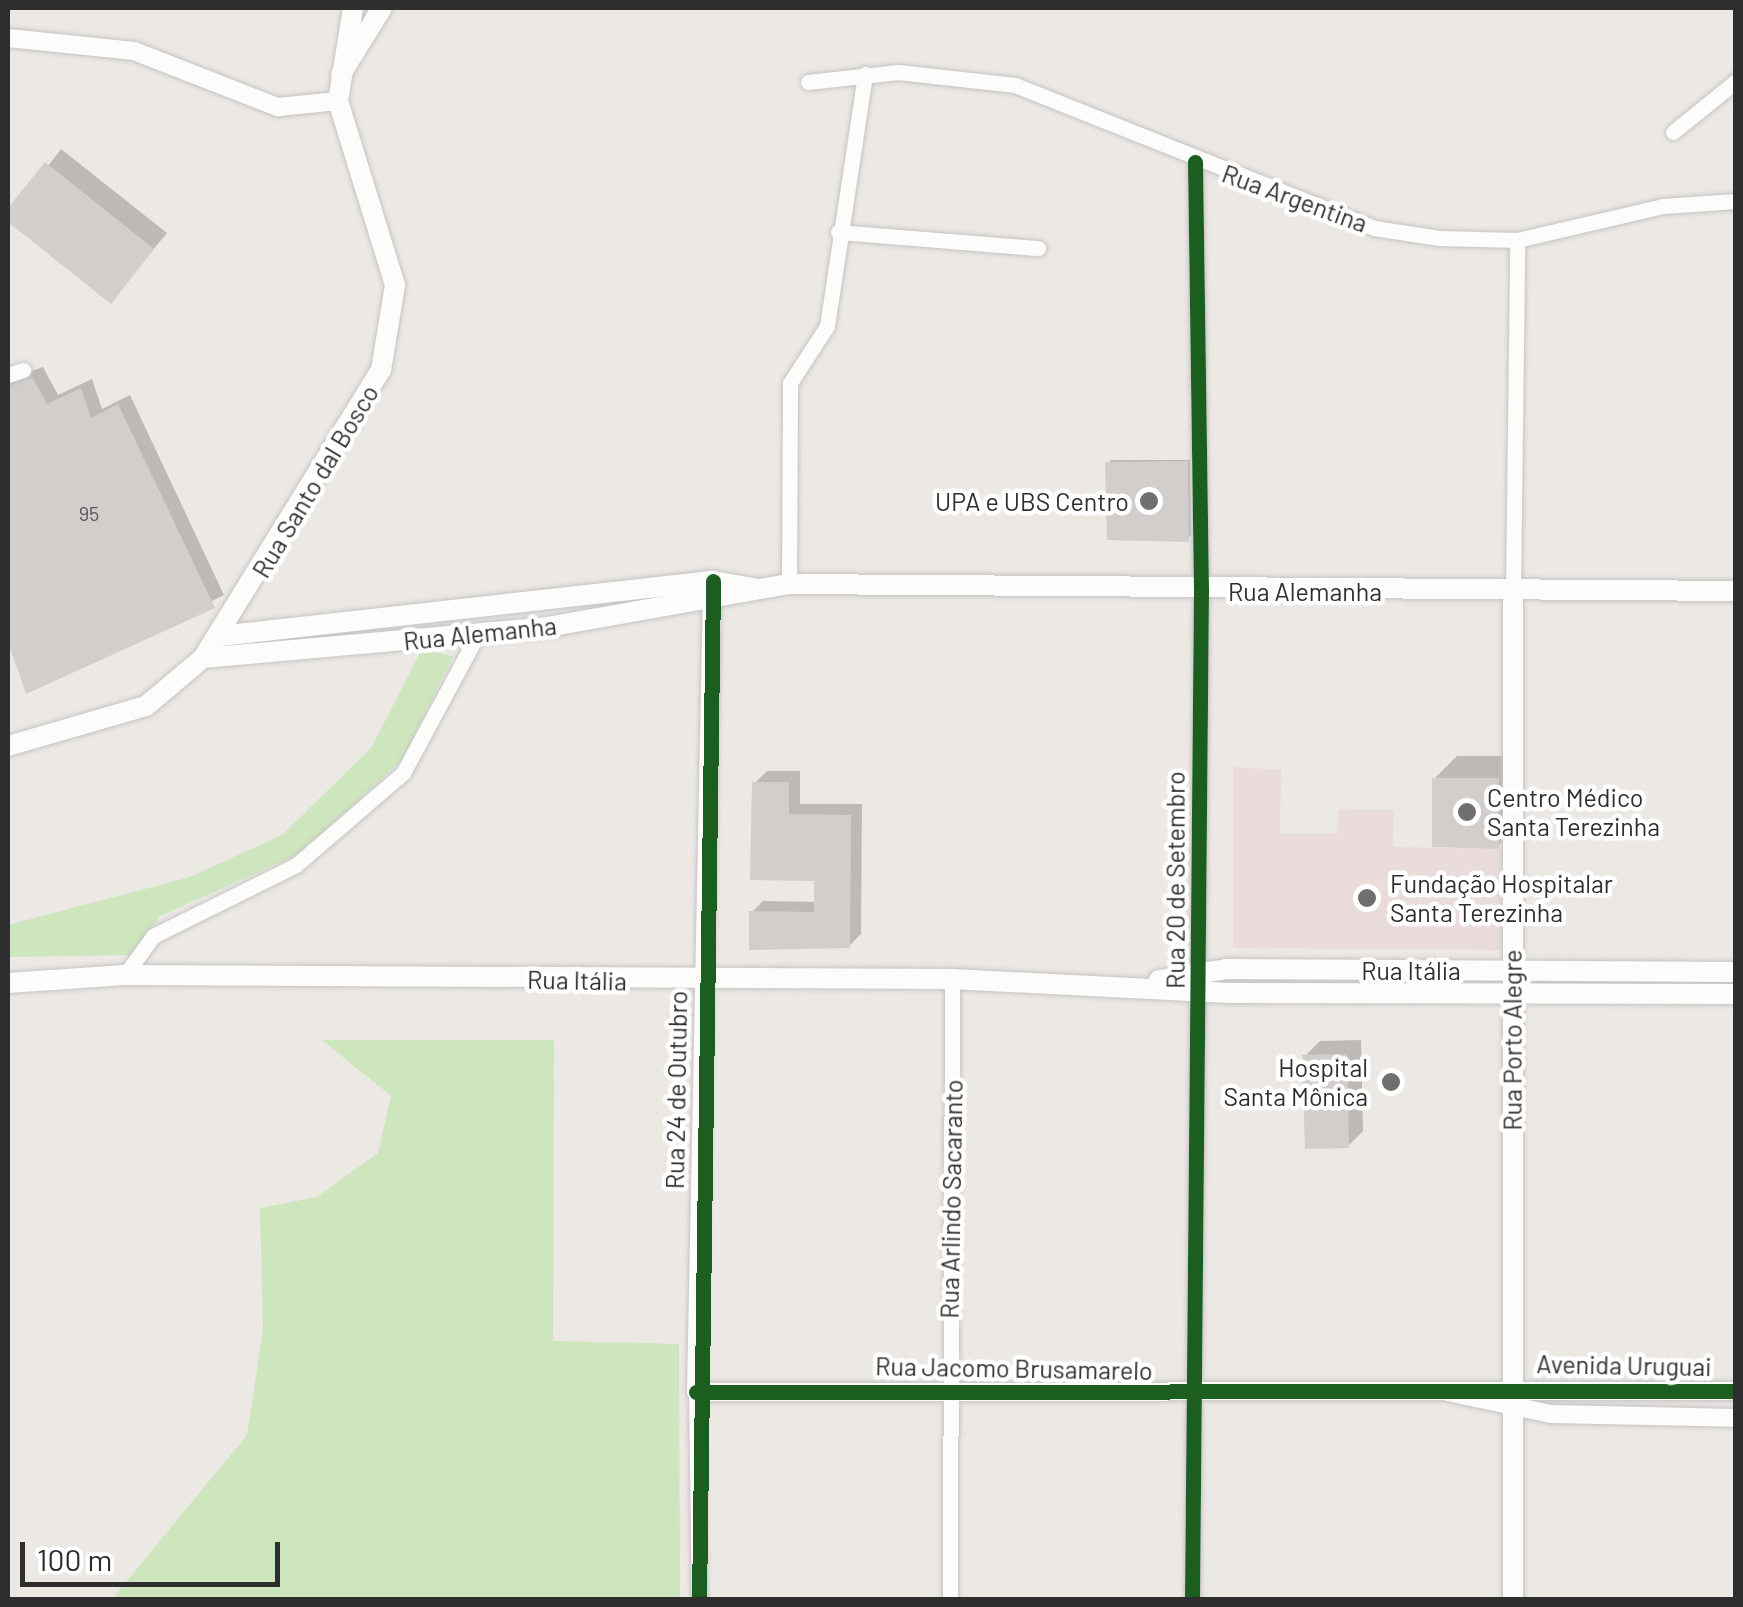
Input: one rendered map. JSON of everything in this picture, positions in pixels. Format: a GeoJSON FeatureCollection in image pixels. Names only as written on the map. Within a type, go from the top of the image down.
{"type":"FeatureCollection","features":[{"type":"Feature","properties":{"kind":"main road","name":"Rua Santo dal Bosco"},"geometry":{"type":"LineString","coordinates":[[8,746],[146,706],[211,647],[356,420],[392,329],[395,285],[338,101],[353,8]]}},
{"type":"Feature","properties":{"kind":"main road","name":"Rua Santo dal Bosco"},"geometry":{"type":"LineString","coordinates":[[342,74],[382,8]]}},
{"type":"Feature","properties":{"kind":"main road","name":"Rua Alemanha"},"geometry":{"type":"LineString","coordinates":[[211,647],[713,581],[754,588]]}},
{"type":"Feature","properties":{"kind":"main road","name":"Rua Alemanha"},"geometry":{"type":"LineString","coordinates":[[211,647],[478,634],[711,604],[754,588],[789,584],[1201,591],[1736,591]]}},
{"type":"Feature","properties":{"kind":"main road","name":"Rua Porto Alegre"},"geometry":{"type":"LineString","coordinates":[[1513,592],[1513,1600]]}},
{"type":"Feature","properties":{"kind":"main road","name":"Rua Itália"},"geometry":{"type":"LineString","coordinates":[[8,983],[125,975],[1147,983],[1512,971],[1736,972]]}},
{"type":"Feature","properties":{"kind":"main road","name":"Rua Itália"},"geometry":{"type":"LineString","coordinates":[[1199,981],[1511,993],[1736,994]]}},
{"type":"Feature","properties":{"kind":"street"},"geometry":{"type":"LineString","coordinates":[[8,38],[134,51],[278,107],[338,101]]}},
{"type":"Feature","properties":{"kind":"street"},"geometry":{"type":"LineString","coordinates":[[789,584],[790,382],[827,326],[838,232],[865,74]]}},
{"type":"Feature","properties":{"kind":"street","name":"Rua Argentina"},"geometry":{"type":"LineString","coordinates":[[808,82],[865,74],[1015,85],[1195,162],[1374,228],[1517,240],[1662,206],[1736,201]]}},
{"type":"Feature","properties":{"kind":"street"},"geometry":{"type":"LineString","coordinates":[[1673,132],[1736,81]]}},
{"type":"Feature","properties":{"kind":"street","name":"Rua 20 de Setembro"},"geometry":{"type":"LineString","coordinates":[[1192,1600],[1198,1396],[1201,591],[1195,162]]}},
{"type":"Feature","properties":{"kind":"street"},"geometry":{"type":"LineString","coordinates":[[838,232],[1038,248]]}},
{"type":"Feature","properties":{"kind":"street","name":"Rua Porto Alegre"},"geometry":{"type":"LineString","coordinates":[[1513,592],[1517,240]]}},
{"type":"Feature","properties":{"kind":"street","name":"Rua 24 de Outubro"},"geometry":{"type":"LineString","coordinates":[[698,1600],[696,1392],[702,982],[713,581]]}},
{"type":"Feature","properties":{"kind":"street"},"geometry":{"type":"LineString","coordinates":[[125,975],[154,936],[296,865],[403,773],[478,634]]}},
{"type":"Feature","properties":{"kind":"street","name":"Rua Arlindo Sacaranto"},"geometry":{"type":"LineString","coordinates":[[950,1600],[952,979]]}},
{"type":"Feature","properties":{"kind":"street","name":"Rua Jacomo Brusamarelo"},"geometry":{"type":"LineString","coordinates":[[696,1392],[950,1388],[1198,1396],[1448,1392],[1511,1399]]}},
{"type":"Feature","properties":{"kind":"street"},"geometry":{"type":"LineString","coordinates":[[1700,1390],[1702,1417]]}},
{"type":"Feature","properties":{"kind":"street","name":"Avenida Uruguai"},"geometry":{"type":"LineString","coordinates":[[1511,1399],[1736,1391]]}},
{"type":"Feature","properties":{"kind":"street","name":"Avenida Uruguai"},"geometry":{"type":"LineString","coordinates":[[1511,1399],[1736,1418]]}},
{"type":"Feature","properties":{"kind":"shaded area","name":"Fundação Hospitalar Santa Terezinha"},"geometry":{"type":"Polygon","coordinates":[[[1233,767],[1281,770],[1280,834],[1337,834],[1339,809],[1394,810],[1393,847],[1501,849],[1501,950],[1233,948],[1233,767]]]}},
{"type":"Feature","properties":{"kind":"green space"},"geometry":{"type":"Polygon","coordinates":[[[422,649],[453,656],[403,759],[299,854],[160,916],[134,955],[8,957],[8,925],[190,877],[282,835],[371,748],[422,649]]]}},
{"type":"Feature","properties":{"kind":"green space"},"geometry":{"type":"Polygon","coordinates":[[[322,1040],[554,1040],[553,1341],[679,1344],[680,1599],[112,1599],[247,1435],[263,1329],[260,1208],[317,1197],[378,1153],[391,1096],[322,1040]]]}},
{"type":"Feature","properties":{"kind":"building"},"geometry":{"type":"Polygon","coordinates":[[[45,162],[154,249],[111,304],[8,222],[8,208],[45,162]]]}},
{"type":"Feature","properties":{"kind":"building"},"geometry":{"type":"Polygon","coordinates":[[[32,377],[47,404],[81,388],[91,418],[118,404],[215,608],[26,694],[8,642],[8,386],[32,377]]]}},
{"type":"Feature","properties":{"kind":"building","name":"UPA e UBS Centro"},"geometry":{"type":"Polygon","coordinates":[[[1188,461],[1189,542],[1107,540],[1105,462],[1188,461]]]}},
{"type":"Feature","properties":{"kind":"building","name":"Centro Médico Santa Terezinha"},"geometry":{"type":"Polygon","coordinates":[[[1432,778],[1499,778],[1499,849],[1432,847],[1432,778]]]}},
{"type":"Feature","properties":{"kind":"building"},"geometry":{"type":"Polygon","coordinates":[[[752,782],[789,782],[789,814],[851,815],[850,948],[749,950],[749,911],[814,912],[814,881],[750,880],[752,782]]]}},
{"type":"Feature","properties":{"kind":"building"},"geometry":{"type":"Polygon","coordinates":[[[1347,1054],[1349,1148],[1305,1149],[1302,1055],[1347,1054]]]}},
{"type":"Feature","properties":{"kind":"cycle path"},"geometry":{"type":"LineString","coordinates":[[1192,1600],[1201,591],[1195,162]]}},
{"type":"Feature","properties":{"kind":"cycle path"},"geometry":{"type":"LineString","coordinates":[[699,1600],[713,581]]}},
{"type":"Feature","properties":{"kind":"cycle path"},"geometry":{"type":"LineString","coordinates":[[696,1392],[1736,1391]]}},
{"type":"Feature","properties":{"kind":"place","name":"UPA e UBS Centro"},"geometry":{"type":"Point","coordinates":[1149,501]}},
{"type":"Feature","properties":{"kind":"place","name":"Centro Médico Santa Terezinha"},"geometry":{"type":"Point","coordinates":[1467,812]}},
{"type":"Feature","properties":{"kind":"place","name":"Fundação Hospitalar Santa Terezinha"},"geometry":{"type":"Point","coordinates":[1367,898]}},
{"type":"Feature","properties":{"kind":"place","name":"Hospital Santa Mônica"},"geometry":{"type":"Point","coordinates":[1391,1082]}}]}
